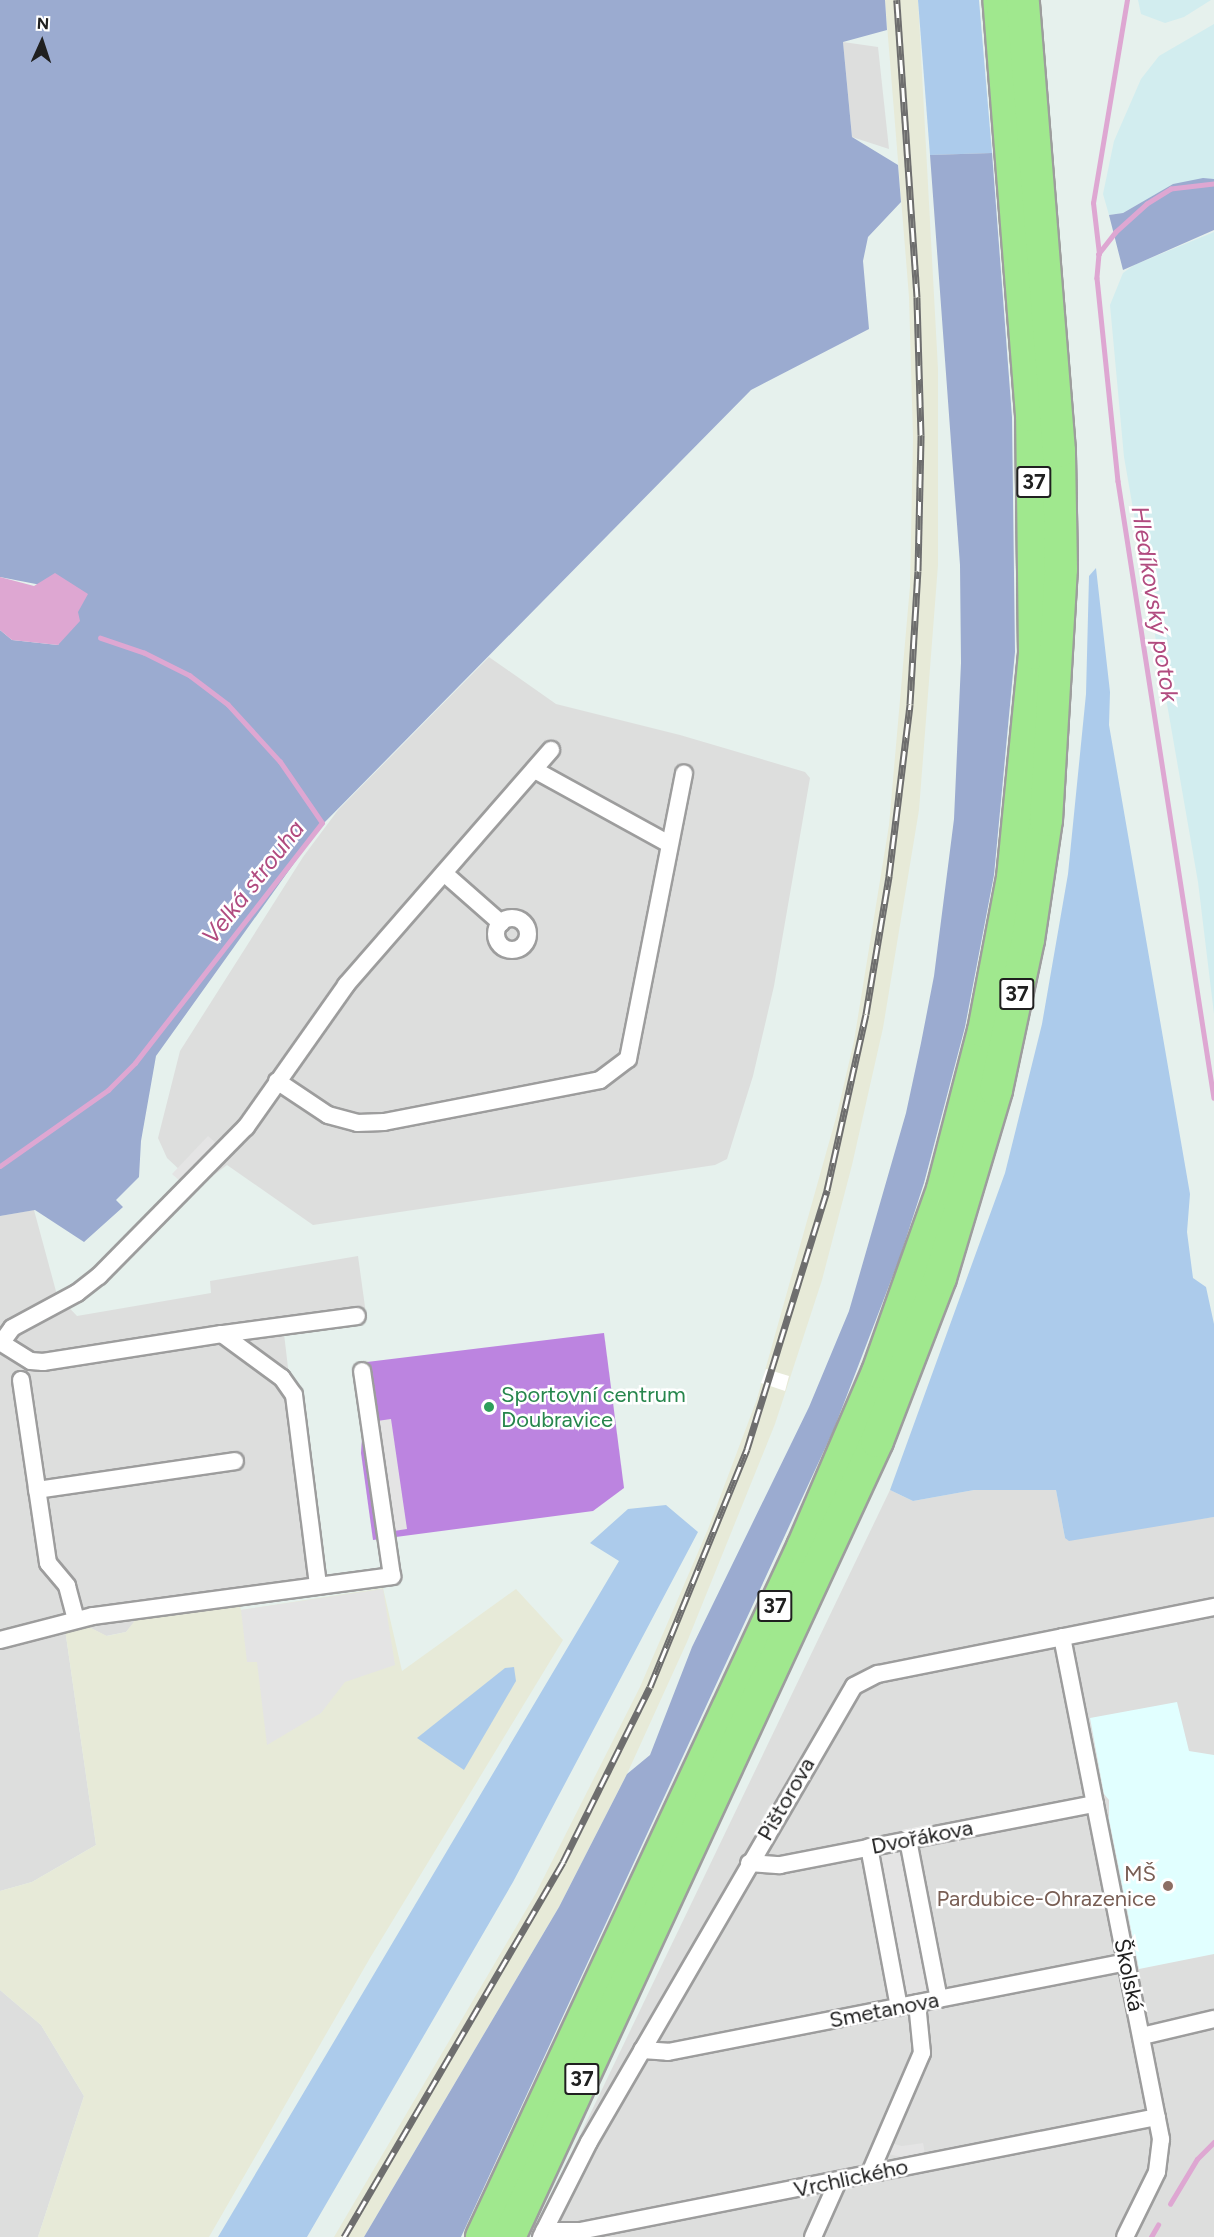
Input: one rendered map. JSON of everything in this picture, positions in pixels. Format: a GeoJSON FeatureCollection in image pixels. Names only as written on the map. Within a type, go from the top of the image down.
{"type":"FeatureCollection","features":[{"type":"Feature","properties":{"kind":"highway","name":"37"},"geometry":{"type":"LineString","coordinates":[[482,2237],[798,1558],[874,1383],[943,1189],[982,1041],[1013,878],[1035,652],[1032,415],[999,0]]}},
{"type":"Feature","properties":{"kind":"highway","name":"37"},"geometry":{"type":"LineString","coordinates":[[509,2237],[877,1441],[940,1278],[996,1090],[1028,940],[1046,820],[1061,569],[1058,439],[1023,0]]}},
{"type":"Feature","properties":{"kind":"street"},"geometry":{"type":"LineString","coordinates":[[357,1316],[42,1362],[31,1361],[1,1342],[12,1328],[61,1303],[99,1276],[246,1127],[345,985],[551,750]]}},
{"type":"Feature","properties":{"kind":"street"},"geometry":{"type":"LineString","coordinates":[[535,770],[669,844]]}},
{"type":"Feature","properties":{"kind":"street"},"geometry":{"type":"LineString","coordinates":[[277,1081],[328,1115],[357,1123],[384,1122],[600,1080],[628,1059],[684,773]]}},
{"type":"Feature","properties":{"kind":"street"},"geometry":{"type":"LineString","coordinates":[[444,873],[501,923]]}},
{"type":"Feature","properties":{"kind":"street"},"geometry":{"type":"LineString","coordinates":[[222,1334],[292,1387],[318,1585]]}},
{"type":"Feature","properties":{"kind":"street"},"geometry":{"type":"LineString","coordinates":[[0,1640],[76,1620],[392,1576],[362,1371]]}},
{"type":"Feature","properties":{"kind":"street"},"geometry":{"type":"LineString","coordinates":[[21,1380],[48,1563],[67,1586],[76,1620]]}},
{"type":"Feature","properties":{"kind":"street"},"geometry":{"type":"LineString","coordinates":[[37,1490],[236,1461]]}},
{"type":"Feature","properties":{"kind":"street","name":"Pištorova"},"geometry":{"type":"LineString","coordinates":[[543,2234],[589,2142],[749,1863],[854,1686],[878,1674],[1214,1607]]}},
{"type":"Feature","properties":{"kind":"street","name":"Školská"},"geometry":{"type":"LineString","coordinates":[[1062,1637],[1142,2036],[1161,2149],[1157,2172],[1125,2237]]}},
{"type":"Feature","properties":{"kind":"street","name":"Dvořákova"},"geometry":{"type":"LineString","coordinates":[[749,1863],[780,1865],[1095,1804]]}},
{"type":"Feature","properties":{"kind":"street"},"geometry":{"type":"LineString","coordinates":[[909,1840],[939,1999]]}},
{"type":"Feature","properties":{"kind":"street"},"geometry":{"type":"LineString","coordinates":[[869,1847],[899,2007]]}},
{"type":"Feature","properties":{"kind":"street","name":"Smetanova"},"geometry":{"type":"LineString","coordinates":[[642,2050],[668,2052],[1126,1962]]}},
{"type":"Feature","properties":{"kind":"street"},"geometry":{"type":"LineString","coordinates":[[870,2173],[922,2053],[917,2003]]}},
{"type":"Feature","properties":{"kind":"street"},"geometry":{"type":"LineString","coordinates":[[1142,2036],[1214,2019]]}},
{"type":"Feature","properties":{"kind":"street","name":"Vrchlického"},"geometry":{"type":"LineString","coordinates":[[543,2234],[580,2230],[838,2181],[1156,2117]]}},
{"type":"Feature","properties":{"kind":"street"},"geometry":{"type":"LineString","coordinates":[[813,2237],[838,2181]]}},
{"type":"Feature","properties":{"kind":"shaded area"},"geometry":{"type":"Polygon","coordinates":[[[0,0],[885,0],[887,30],[843,42],[852,137],[898,165],[901,202],[868,237],[863,261],[869,329],[751,390],[320,827],[156,1056],[141,1141],[139,1177],[116,1200],[123,1207],[84,1242],[35,1210],[0,1216],[0,630],[12,640],[58,645],[87,594],[0,577],[0,0]]]}},
{"type":"Feature","properties":{"kind":"shaded area"},"geometry":{"type":"Polygon","coordinates":[[[885,0],[918,0],[938,369],[938,565],[919,810],[883,1028],[852,1165],[822,1280],[775,1424],[687,1642],[627,1774],[559,1907],[364,2237],[334,2237],[536,1893],[640,1687],[708,1529],[757,1399],[837,1114],[854,1041],[889,825],[910,586],[913,438],[909,297],[885,0]]]}},
{"type":"Feature","properties":{"kind":"shaded area"},"geometry":{"type":"Polygon","coordinates":[[[918,0],[979,0],[992,153],[930,155],[918,0]]]}},
{"type":"Feature","properties":{"kind":"shaded area"},"geometry":{"type":"Polygon","coordinates":[[[1138,0],[1211,0],[1184,17],[1165,23],[1141,14],[1138,0]]]}},
{"type":"Feature","properties":{"kind":"shaded area"},"geometry":{"type":"Polygon","coordinates":[[[1214,24],[1214,179],[1173,184],[1123,213],[1109,215],[1103,194],[1114,141],[1141,79],[1159,56],[1214,24]]]}},
{"type":"Feature","properties":{"kind":"shaded area"},"geometry":{"type":"Polygon","coordinates":[[[843,42],[878,47],[889,149],[852,137],[843,42]]]}},
{"type":"Feature","properties":{"kind":"shaded area"},"geometry":{"type":"Polygon","coordinates":[[[992,153],[1012,417],[1015,652],[994,875],[965,1027],[924,1183],[900,1257],[834,1429],[461,2237],[364,2237],[559,1907],[627,1774],[650,1755],[692,1647],[809,1407],[849,1311],[906,1113],[921,1043],[934,976],[954,819],[961,663],[960,565],[930,155],[992,153]]]}},
{"type":"Feature","properties":{"kind":"shaded area"},"geometry":{"type":"Polygon","coordinates":[[[1203,178],[1214,179],[1214,230],[1123,270],[1109,215],[1123,213],[1173,184],[1203,178]]]}},
{"type":"Feature","properties":{"kind":"shaded area"},"geometry":{"type":"Polygon","coordinates":[[[1214,232],[1214,1014],[1198,882],[1124,457],[1110,305],[1123,273],[1134,265],[1214,232]]]}},
{"type":"Feature","properties":{"kind":"shaded area"},"geometry":{"type":"Polygon","coordinates":[[[1096,568],[1110,692],[1109,725],[1190,1194],[1187,1232],[1193,1278],[1206,1287],[1214,1324],[1214,1517],[1069,1541],[1065,1538],[1056,1490],[974,1490],[913,1501],[890,1490],[1005,1173],[1042,1024],[1068,874],[1086,694],[1089,576],[1096,568]]]}},
{"type":"Feature","properties":{"kind":"shaded area"},"geometry":{"type":"Polygon","coordinates":[[[55,573],[88,594],[78,612],[80,621],[58,645],[12,640],[0,630],[0,577],[34,586],[55,573]]]}},
{"type":"Feature","properties":{"kind":"shaded area"},"geometry":{"type":"Polygon","coordinates":[[[489,657],[556,704],[680,735],[805,772],[810,778],[774,986],[753,1076],[727,1159],[715,1165],[313,1225],[227,1165],[198,1187],[167,1158],[158,1138],[180,1051],[303,857],[338,810],[489,657]]]}},
{"type":"Feature","properties":{"kind":"shaded area"},"geometry":{"type":"Polygon","coordinates":[[[208,1136],[217,1144],[181,1182],[172,1174],[208,1136]]]}},
{"type":"Feature","properties":{"kind":"shaded area"},"geometry":{"type":"Polygon","coordinates":[[[34,1210],[57,1295],[77,1316],[211,1293],[210,1281],[358,1256],[366,1314],[283,1325],[312,1573],[302,1581],[137,1619],[126,1632],[106,1636],[85,1625],[65,1629],[96,1845],[32,1882],[0,1891],[0,1216],[34,1210]]]}},
{"type":"Feature","properties":{"kind":"shaded area","name":"Sportovní centrum Doubravice"},"geometry":{"type":"Polygon","coordinates":[[[604,1333],[624,1488],[593,1511],[373,1540],[361,1453],[367,1362],[604,1333]]]}},
{"type":"Feature","properties":{"kind":"shaded area"},"geometry":{"type":"Polygon","coordinates":[[[391,1419],[407,1529],[387,1532],[370,1422],[391,1419]]]}},
{"type":"Feature","properties":{"kind":"shaded area"},"geometry":{"type":"Polygon","coordinates":[[[890,1490],[913,1501],[974,1490],[1056,1490],[1065,1538],[1214,1517],[1214,2237],[531,2237],[890,1490]]]}},
{"type":"Feature","properties":{"kind":"shaded area"},"geometry":{"type":"Polygon","coordinates":[[[666,1505],[698,1532],[513,1882],[307,2237],[218,2237],[619,1561],[590,1543],[628,1509],[666,1505]]]}},
{"type":"Feature","properties":{"kind":"shaded area"},"geometry":{"type":"Polygon","coordinates":[[[383,1588],[402,1671],[516,1589],[563,1640],[370,1958],[209,2237],[38,2237],[84,2096],[41,2025],[0,1990],[0,1891],[32,1882],[96,1845],[65,1629],[85,1625],[107,1636],[126,1632],[136,1619],[239,1602],[241,1610],[383,1588]]]}},
{"type":"Feature","properties":{"kind":"shaded area"},"geometry":{"type":"Polygon","coordinates":[[[383,1589],[395,1665],[345,1682],[321,1713],[267,1745],[257,1662],[247,1662],[241,1610],[383,1589]]]}},
{"type":"Feature","properties":{"kind":"shaded area"},"geometry":{"type":"Polygon","coordinates":[[[514,1667],[516,1681],[464,1770],[417,1738],[505,1668],[514,1667]]]}},
{"type":"Feature","properties":{"kind":"shaded area","name":"MŠ Pardubice-Ohrazenice"},"geometry":{"type":"Polygon","coordinates":[[[1177,1702],[1189,1751],[1214,1755],[1214,1954],[1139,1969],[1109,1819],[1109,1800],[1104,1794],[1090,1718],[1177,1702]]]}},
{"type":"Feature","properties":{"kind":"shaded area"},"geometry":{"type":"Polygon","coordinates":[[[910,1847],[937,1990],[898,1998],[870,1854],[910,1847]]]}},
{"type":"Feature","properties":{"kind":"shaded area"},"geometry":{"type":"Polygon","coordinates":[[[0,1990],[41,2025],[84,2096],[38,2237],[0,2237],[0,1990]]]}},
{"type":"Feature","properties":{"kind":"shaded area"},"geometry":{"type":"Polygon","coordinates":[[[888,2142],[902,2146],[923,2143],[925,2154],[901,2157],[884,2153],[888,2142]]]}},
{"type":"Feature","properties":{"kind":"pier"},"geometry":{"type":"Polygon","coordinates":[[[766,1369],[789,1376],[785,1391],[761,1383],[766,1369]]]}},
{"type":"Feature","properties":{"kind":"waterway"},"geometry":{"type":"LineString","coordinates":[[1099,254],[1093,203],[1127,0]]}},
{"type":"Feature","properties":{"kind":"waterway","name":"Hledíkovský potok"},"geometry":{"type":"LineString","coordinates":[[1214,184],[1171,189],[1147,204],[1116,232],[1099,254],[1097,278],[1118,481],[1214,1098]]}},
{"type":"Feature","properties":{"kind":"waterway","name":"Velká strouha"},"geometry":{"type":"LineString","coordinates":[[0,1166],[108,1090],[135,1063],[322,823],[280,762],[228,705],[190,676],[144,653],[100,638]]}},
{"type":"Feature","properties":{"kind":"waterway","name":"Hledíkovský potok"},"geometry":{"type":"LineString","coordinates":[[1170,2204],[1197,2159],[1214,2142]]}},
{"type":"Feature","properties":{"kind":"waterway","name":"Hledíkovský potok"},"geometry":{"type":"LineString","coordinates":[[1151,2237],[1158,2225]]}},
{"type":"Feature","properties":{"kind":"railway"},"geometry":{"type":"LineString","coordinates":[[344,2237],[563,1862],[650,1687],[747,1449],[827,1190],[866,1014],[889,876],[910,704],[918,571],[921,435],[917,297],[897,0]]}},
{"type":"Feature","properties":{"kind":"place","name":"Sportovní centrum Doubravice"},"geometry":{"type":"Point","coordinates":[489,1407]}},
{"type":"Feature","properties":{"kind":"place","name":"MŠ Pardubice-Ohrazenice"},"geometry":{"type":"Point","coordinates":[1168,1886]}}]}
